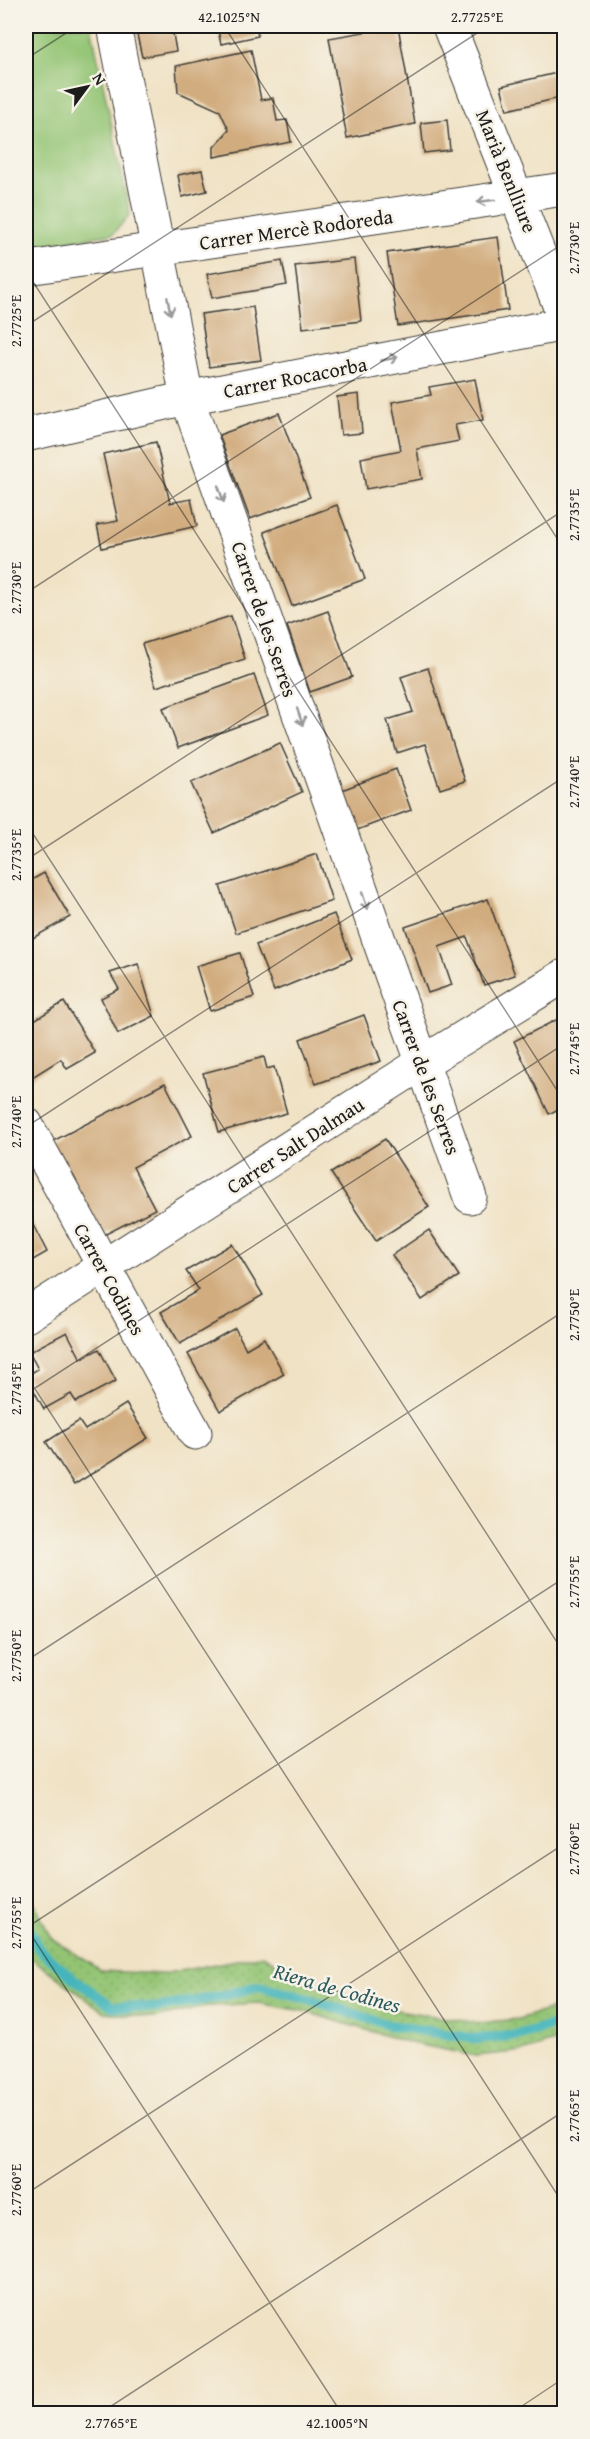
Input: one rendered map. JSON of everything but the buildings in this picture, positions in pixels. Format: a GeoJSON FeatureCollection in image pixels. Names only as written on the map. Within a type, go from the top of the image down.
{"type":"FeatureCollection","features":[{"type":"Feature","properties":{"kind":"street","name":"Carrer de les Serres"},"geometry":{"type":"LineString","coordinates":[[114,26],[187,398],[470,1197]]}},
{"type":"Feature","properties":{"kind":"street","name":"Marià Benlliure"},"geometry":{"type":"LineString","coordinates":[[449,26],[564,317]]}},
{"type":"Feature","properties":{"kind":"street","name":"Carrer Mercè Rodoreda"},"geometry":{"type":"LineString","coordinates":[[28,268],[564,189]]}},
{"type":"Feature","properties":{"kind":"street","name":"Carrer Rocacorba"},"geometry":{"type":"LineString","coordinates":[[26,435],[187,398],[564,324]]}},
{"type":"Feature","properties":{"kind":"street","name":"Carrer Salt Dalmau"},"geometry":{"type":"LineString","coordinates":[[26,1316],[422,1063],[564,976]]}},
{"type":"Feature","properties":{"kind":"street","name":"Carrer Codines"},"geometry":{"type":"LineString","coordinates":[[26,1124],[195,1433]]}},
{"type":"Feature","properties":{"kind":"green space"},"geometry":{"type":"Polygon","coordinates":[[[26,26],[91,26],[130,214],[113,234],[26,248],[26,26]]]}},
{"type":"Feature","properties":{"kind":"green space"},"geometry":{"type":"Polygon","coordinates":[[[26,1886],[51,1938],[102,1971],[162,1974],[263,1955],[314,1984],[390,2009],[478,2023],[518,2019],[564,2005],[564,2039],[525,2051],[476,2056],[410,2043],[303,2011],[258,2003],[211,2006],[155,2018],[104,2012],[26,1954],[26,1886]]]}},
{"type":"Feature","properties":{"kind":"waterway","name":"Riera de Codines"},"geometry":{"type":"LineString","coordinates":[[26,1923],[38,1948],[74,1979],[112,2006],[156,2008],[218,1997],[258,1986],[309,1999],[388,2025],[477,2039],[521,2035],[564,2022]]}}]}
